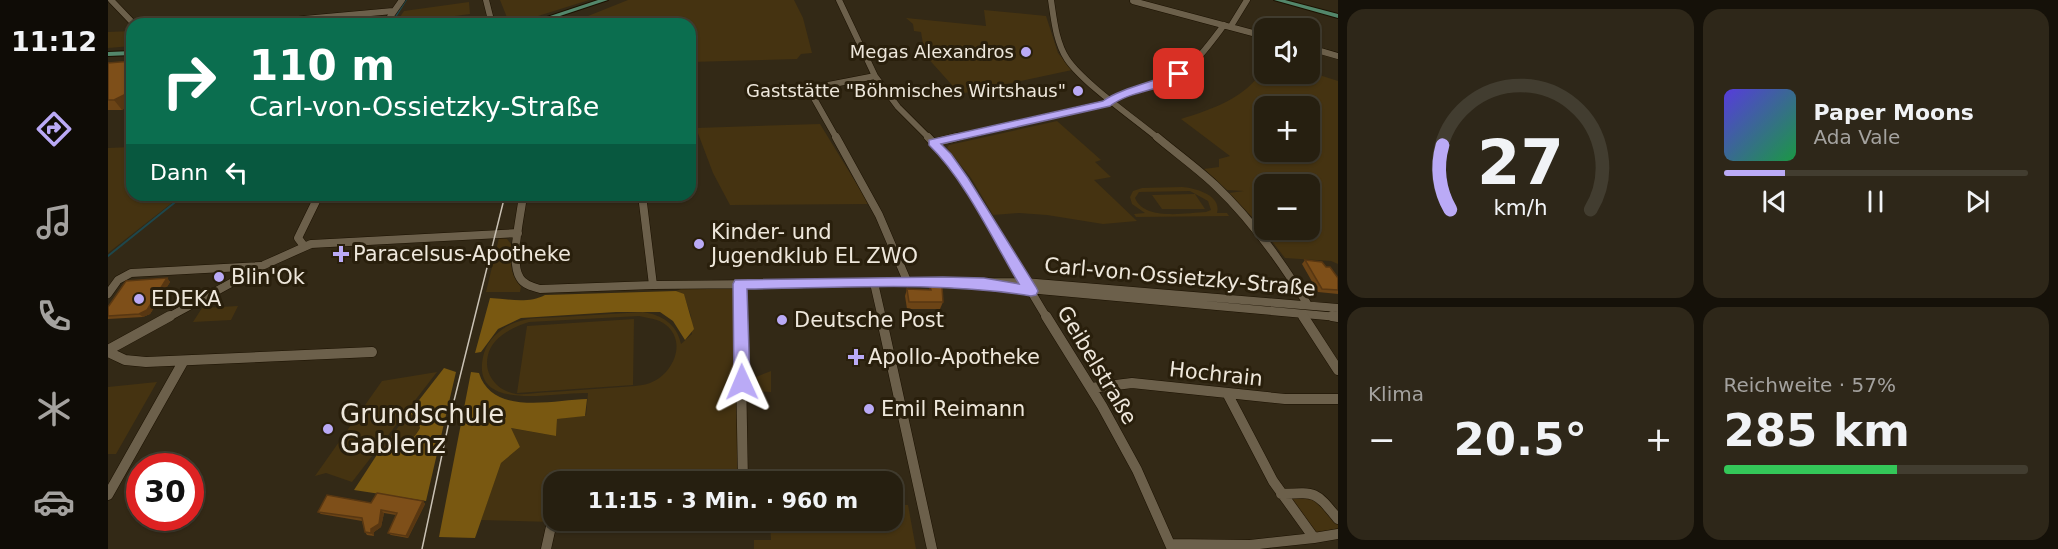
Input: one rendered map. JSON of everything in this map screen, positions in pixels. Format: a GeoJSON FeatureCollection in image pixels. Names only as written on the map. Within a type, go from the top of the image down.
{"type":"FeatureCollection","features":[{"type":"Feature","properties":{"kind":"main road"},"geometry":{"type":"LineString","coordinates":[[548,18],[605,0]]}},
{"type":"Feature","properties":{"kind":"main road"},"geometry":{"type":"LineString","coordinates":[[563,18],[615,0]]}},
{"type":"Feature","properties":{"kind":"main road"},"geometry":{"type":"LineString","coordinates":[[1283,1],[1338,15]]}},
{"type":"Feature","properties":{"kind":"main road"},"geometry":{"type":"LineString","coordinates":[[108,55],[126,55]]}},
{"type":"Feature","properties":{"kind":"street"},"geometry":{"type":"LineString","coordinates":[[111,0],[128,18]]}},
{"type":"Feature","properties":{"kind":"street"},"geometry":{"type":"LineString","coordinates":[[389,18],[402,0]]}},
{"type":"Feature","properties":{"kind":"street"},"geometry":{"type":"LineString","coordinates":[[486,0],[490,18]]}},
{"type":"Feature","properties":{"kind":"street","name":"Geibelstraße"},"geometry":{"type":"LineString","coordinates":[[838,0],[848,15],[875,76],[898,107],[947,156],[964,180],[1024,282],[1091,388],[1124,445],[1171,547]]}},
{"type":"Feature","properties":{"kind":"street"},"geometry":{"type":"LineString","coordinates":[[1051,0],[1056,32],[1067,58],[1089,81],[1214,184],[1249,221],[1280,260],[1308,306],[1301,314],[1338,370]]}},
{"type":"Feature","properties":{"kind":"street"},"geometry":{"type":"LineString","coordinates":[[1231,26],[1247,0]]}},
{"type":"Feature","properties":{"kind":"street"},"geometry":{"type":"LineString","coordinates":[[1133,1],[1254,33]]}},
{"type":"Feature","properties":{"kind":"street"},"geometry":{"type":"LineString","coordinates":[[315,18],[393,11]]}},
{"type":"Feature","properties":{"kind":"street"},"geometry":{"type":"LineString","coordinates":[[933,143],[1113,100],[1115,97],[1157,84],[1179,74],[1199,59],[1224,25]]}},
{"type":"Feature","properties":{"kind":"street"},"geometry":{"type":"LineString","coordinates":[[1320,51],[1338,56]]}},
{"type":"Feature","properties":{"kind":"street"},"geometry":{"type":"LineString","coordinates":[[875,76],[820,85],[813,88],[811,93],[878,214],[908,283]]}},
{"type":"Feature","properties":{"kind":"street"},"geometry":{"type":"LineString","coordinates":[[304,246],[298,238],[316,201]]}},
{"type":"Feature","properties":{"kind":"street","name":"Carl-von-Ossietzky-Straße"},"geometry":{"type":"LineString","coordinates":[[522,201],[516,269],[521,281],[532,288],[545,290],[653,285],[1024,282],[1338,308]]}},
{"type":"Feature","properties":{"kind":"street"},"geometry":{"type":"LineString","coordinates":[[643,201],[653,285]]}},
{"type":"Feature","properties":{"kind":"street"},"geometry":{"type":"LineString","coordinates":[[108,351],[264,265],[304,246],[319,242],[518,234]]}},
{"type":"Feature","properties":{"kind":"street"},"geometry":{"type":"LineString","coordinates":[[108,294],[118,280],[131,273],[264,265]]}},
{"type":"Feature","properties":{"kind":"street"},"geometry":{"type":"LineString","coordinates":[[874,283],[932,549]]}},
{"type":"Feature","properties":{"kind":"street"},"geometry":{"type":"LineString","coordinates":[[740,284],[743,471]]}},
{"type":"Feature","properties":{"kind":"street","name":"Carl-von-Ossietzky-Straße"},"geometry":{"type":"LineString","coordinates":[[984,284],[1031,291],[1338,316]]}},
{"type":"Feature","properties":{"kind":"street"},"geometry":{"type":"LineString","coordinates":[[108,351],[125,360],[183,362],[372,352]]}},
{"type":"Feature","properties":{"kind":"street"},"geometry":{"type":"LineString","coordinates":[[108,495],[183,362]]}},
{"type":"Feature","properties":{"kind":"street","name":"Hochrain"},"geometry":{"type":"LineString","coordinates":[[1091,388],[1132,383],[1288,399],[1338,399]]}},
{"type":"Feature","properties":{"kind":"street"},"geometry":{"type":"LineString","coordinates":[[1227,393],[1281,494],[1314,538]]}},
{"type":"Feature","properties":{"kind":"street"},"geometry":{"type":"LineString","coordinates":[[1281,494],[1312,492],[1322,499],[1338,519]]}},
{"type":"Feature","properties":{"kind":"street"},"geometry":{"type":"LineString","coordinates":[[546,549],[551,531]]}},
{"type":"Feature","properties":{"kind":"street"},"geometry":{"type":"LineString","coordinates":[[1171,547],[1250,545],[1338,534]]}},
{"type":"Feature","properties":{"kind":"shaded area"},"geometry":{"type":"Polygon","coordinates":[[[500,0],[589,0],[538,16],[507,18],[500,0]]]}},
{"type":"Feature","properties":{"kind":"shaded area"},"geometry":{"type":"Polygon","coordinates":[[[628,0],[794,0],[803,18],[812,53],[801,54],[797,59],[696,62],[696,18],[583,18],[628,0]]]}},
{"type":"Feature","properties":{"kind":"shaded area"},"geometry":{"type":"Polygon","coordinates":[[[469,2],[470,14],[440,18],[399,18],[404,11],[469,2]]]}},
{"type":"Feature","properties":{"kind":"shaded area"},"geometry":{"type":"Polygon","coordinates":[[[984,10],[1046,16],[1058,53],[1072,70],[960,94],[925,55],[921,32],[914,31],[913,24],[906,18],[986,26],[984,10]]]}},
{"type":"Feature","properties":{"kind":"shaded area"},"geometry":{"type":"Polygon","coordinates":[[[126,31],[126,46],[108,48],[108,32],[126,31]]]}},
{"type":"Feature","properties":{"kind":"shaded area"},"geometry":{"type":"Polygon","coordinates":[[[1320,75],[1338,81],[1338,264],[1331,261],[1285,258],[1271,240],[1320,240],[1320,174],[1254,174],[1253,218],[1229,193],[1244,191],[1227,190],[1204,169],[1219,167],[1219,159],[1230,156],[1181,119],[1227,101],[1248,88],[1254,81],[1254,84],[1320,84],[1320,75]]]}},
{"type":"Feature","properties":{"kind":"shaded area"},"geometry":{"type":"Polygon","coordinates":[[[1057,121],[1101,160],[1095,162],[1111,177],[1094,180],[1137,221],[1103,224],[1047,215],[1019,213],[993,215],[971,178],[947,148],[949,145],[1057,121]]]}},
{"type":"Feature","properties":{"kind":"shaded area"},"geometry":{"type":"Polygon","coordinates":[[[820,124],[869,204],[730,205],[713,173],[696,128],[820,124]]]}},
{"type":"Feature","properties":{"kind":"shaded area"},"geometry":{"type":"Polygon","coordinates":[[[126,147],[126,201],[174,201],[108,253],[108,148],[126,147]]]}},
{"type":"Feature","properties":{"kind":"shaded area"},"geometry":{"type":"Polygon","coordinates":[[[1142,188],[1194,189],[1212,197],[1217,213],[1227,213],[1229,216],[1136,217],[1134,214],[1145,213],[1132,204],[1130,197],[1133,191],[1142,188]],[[1190,191],[1139,192],[1135,198],[1147,210],[1166,214],[1206,212],[1211,210],[1208,201],[1190,191]]]}},
{"type":"Feature","properties":{"kind":"shaded area"},"geometry":{"type":"Polygon","coordinates":[[[1195,194],[1205,209],[1162,209],[1152,195],[1195,194]]]}},
{"type":"Feature","properties":{"kind":"shaded area"},"geometry":{"type":"Polygon","coordinates":[[[499,238],[507,239],[511,244],[512,270],[521,287],[520,292],[486,292],[499,238]]]}},
{"type":"Feature","properties":{"kind":"shaded area"},"geometry":{"type":"Polygon","coordinates":[[[681,284],[740,284],[743,471],[543,471],[543,522],[481,520],[501,463],[520,447],[510,428],[556,436],[557,419],[586,415],[588,393],[518,396],[501,392],[489,385],[482,372],[484,353],[498,332],[509,325],[530,319],[643,312],[656,315],[668,322],[676,331],[681,344],[692,334],[691,316],[684,295],[676,291],[681,289],[681,284]],[[639,316],[529,322],[510,330],[494,343],[488,355],[488,369],[497,385],[516,394],[650,383],[658,379],[671,366],[676,349],[673,332],[657,320],[639,316]]]}},
{"type":"Feature","properties":{"kind":"shaded area"},"geometry":{"type":"Polygon","coordinates":[[[676,291],[684,294],[694,329],[685,340],[673,321],[660,312],[616,312],[521,318],[498,329],[481,352],[475,353],[490,298],[525,300],[545,295],[676,291]]]}},
{"type":"Feature","properties":{"kind":"shaded area"},"geometry":{"type":"Polygon","coordinates":[[[238,306],[231,320],[193,322],[202,308],[238,306]]]}},
{"type":"Feature","properties":{"kind":"shaded area"},"geometry":{"type":"Polygon","coordinates":[[[634,319],[633,385],[517,393],[527,326],[634,319]]]}},
{"type":"Feature","properties":{"kind":"shaded area"},"geometry":{"type":"Polygon","coordinates":[[[444,368],[456,372],[426,501],[354,490],[380,450],[403,445],[416,434],[420,428],[417,418],[409,413],[444,368]]]}},
{"type":"Feature","properties":{"kind":"shaded area"},"geometry":{"type":"Polygon","coordinates":[[[771,371],[771,392],[748,391],[751,379],[771,371]]]}},
{"type":"Feature","properties":{"kind":"shaded area"},"geometry":{"type":"Polygon","coordinates":[[[437,372],[352,482],[326,473],[315,476],[382,381],[437,372]]]}},
{"type":"Feature","properties":{"kind":"shaded area"},"geometry":{"type":"Polygon","coordinates":[[[471,372],[479,373],[486,387],[510,400],[541,403],[587,399],[585,416],[557,419],[556,436],[511,428],[520,447],[501,463],[475,538],[439,537],[471,372]]]}},
{"type":"Feature","properties":{"kind":"shaded area"},"geometry":{"type":"Polygon","coordinates":[[[157,382],[116,454],[108,454],[108,387],[157,382]]]}},
{"type":"Feature","properties":{"kind":"shaded area"},"geometry":{"type":"Polygon","coordinates":[[[409,413],[417,418],[420,428],[416,434],[404,445],[381,450],[409,413]]]}},
{"type":"Feature","properties":{"kind":"shaded area"},"geometry":{"type":"Polygon","coordinates":[[[1308,492],[1338,521],[1338,532],[1316,535],[1286,495],[1308,492]]]}},
{"type":"Feature","properties":{"kind":"shaded area"},"geometry":{"type":"Polygon","coordinates":[[[903,505],[908,505],[916,549],[754,549],[754,540],[771,540],[771,531],[903,531],[903,505]]]}},
{"type":"Feature","properties":{"kind":"building"},"geometry":{"type":"Polygon","coordinates":[[[126,62],[126,93],[114,100],[108,100],[108,63],[126,62]]]}},
{"type":"Feature","properties":{"kind":"building"},"geometry":{"type":"Polygon","coordinates":[[[1305,260],[1322,262],[1326,267],[1330,267],[1338,278],[1338,290],[1322,289],[1305,260]]]}},
{"type":"Feature","properties":{"kind":"building","name":"EDEKA"},"geometry":{"type":"Polygon","coordinates":[[[167,278],[147,310],[139,314],[108,316],[108,307],[126,281],[167,278]]]}},
{"type":"Feature","properties":{"kind":"building"},"geometry":{"type":"Polygon","coordinates":[[[930,287],[942,287],[943,302],[909,302],[907,289],[931,290],[930,287]]]}},
{"type":"Feature","properties":{"kind":"building"},"geometry":{"type":"Polygon","coordinates":[[[377,493],[423,501],[406,536],[388,533],[397,513],[381,510],[379,524],[371,529],[371,533],[365,532],[362,518],[318,512],[327,495],[371,503],[377,493]]]}},
{"type":"Feature","properties":{"kind":"waterway"},"geometry":{"type":"LineString","coordinates":[[395,18],[406,0]]}},
{"type":"Feature","properties":{"kind":"waterway"},"geometry":{"type":"LineString","coordinates":[[108,256],[177,201]]}},
{"type":"Feature","properties":{"kind":"tram line"},"geometry":{"type":"LineString","coordinates":[[422,549],[450,417],[504,201]]}},
{"type":"Feature","properties":{"kind":"place","name":"Megas Alexandros"},"geometry":{"type":"Point","coordinates":[1026,52]}},
{"type":"Feature","properties":{"kind":"place","name":"Gaststätte \"Böhmisches Wirtshaus\""},"geometry":{"type":"Point","coordinates":[1078,91]}},
{"type":"Feature","properties":{"kind":"place","name":"Kinder- und Jugendklub EL ZWO"},"geometry":{"type":"Point","coordinates":[699,244]}},
{"type":"Feature","properties":{"kind":"place","name":"Paracelsus-Apotheke"},"geometry":{"type":"Point","coordinates":[341,254]}},
{"type":"Feature","properties":{"kind":"place","name":"Blin'Ok"},"geometry":{"type":"Point","coordinates":[219,277]}},
{"type":"Feature","properties":{"kind":"place","name":"EDEKA"},"geometry":{"type":"Point","coordinates":[139,299]}},
{"type":"Feature","properties":{"kind":"place","name":"Deutsche Post"},"geometry":{"type":"Point","coordinates":[782,320]}},
{"type":"Feature","properties":{"kind":"place","name":"Apollo-Apotheke"},"geometry":{"type":"Point","coordinates":[856,357]}},
{"type":"Feature","properties":{"kind":"place","name":"Emil Reimann"},"geometry":{"type":"Point","coordinates":[869,409]}},
{"type":"Feature","properties":{"kind":"place","name":"Grundschule Gablenz"},"geometry":{"type":"Point","coordinates":[328,429]}},
{"type":"Feature","properties":{"kind":"route"},"geometry":{"type":"LineString","coordinates":[[742,382],[740,284],[943,282],[984,284],[1031,291],[964,180],[947,156],[933,143],[1107,103],[1115,97],[1157,84],[1179,74]]}}]}
